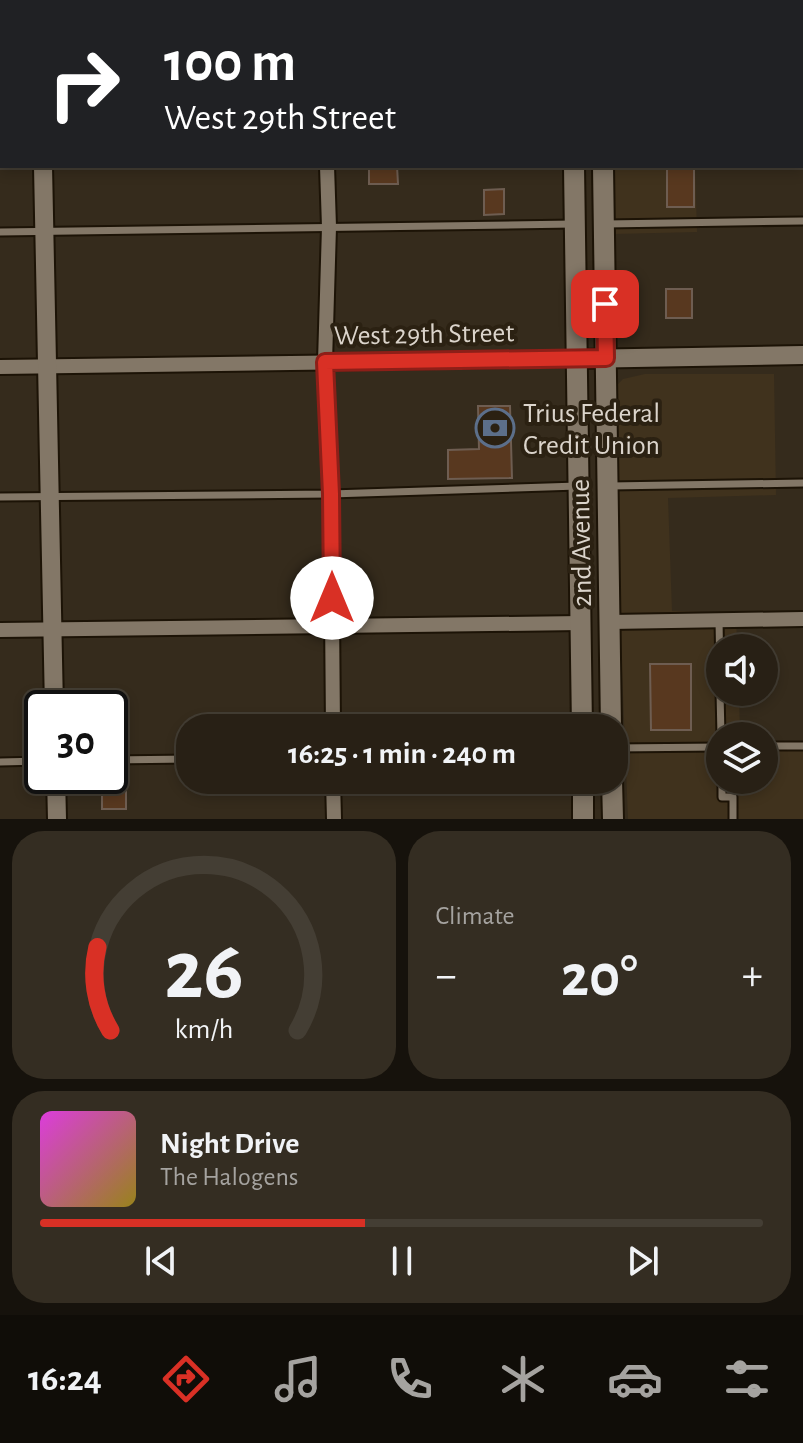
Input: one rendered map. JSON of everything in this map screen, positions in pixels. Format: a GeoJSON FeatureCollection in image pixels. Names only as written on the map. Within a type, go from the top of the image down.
{"type":"FeatureCollection","features":[{"type":"Feature","properties":{"kind":"main road","name":"2nd Avenue"},"geometry":{"type":"LineString","coordinates":[[574,168],[582,714]]}},
{"type":"Feature","properties":{"kind":"main road","name":"2nd Avenue"},"geometry":{"type":"LineString","coordinates":[[603,168],[611,714]]}},
{"type":"Feature","properties":{"kind":"main road"},"geometry":{"type":"LineString","coordinates":[[583,794],[583,819]]}},
{"type":"Feature","properties":{"kind":"main road"},"geometry":{"type":"LineString","coordinates":[[612,794],[613,819]]}},
{"type":"Feature","properties":{"kind":"street"},"geometry":{"type":"LineString","coordinates":[[43,168],[54,690]]}},
{"type":"Feature","properties":{"kind":"street"},"geometry":{"type":"LineString","coordinates":[[327,168],[329,227],[325,362],[331,494],[333,714]]}},
{"type":"Feature","properties":{"kind":"street","name":"West 29th Street"},"geometry":{"type":"LineString","coordinates":[[0,367],[803,355]]}},
{"type":"Feature","properties":{"kind":"street"},"geometry":{"type":"LineString","coordinates":[[610,622],[803,619]]}},
{"type":"Feature","properties":{"kind":"street"},"geometry":{"type":"LineString","coordinates":[[0,630],[581,623]]}},
{"type":"Feature","properties":{"kind":"street"},"geometry":{"type":"LineString","coordinates":[[56,794],[57,819]]}},
{"type":"Feature","properties":{"kind":"street"},"geometry":{"type":"LineString","coordinates":[[333,794],[334,819]]}},
{"type":"Feature","properties":{"kind":"lane"},"geometry":{"type":"LineString","coordinates":[[603,224],[803,221]]}},
{"type":"Feature","properties":{"kind":"lane"},"geometry":{"type":"LineString","coordinates":[[0,232],[575,224]]}},
{"type":"Feature","properties":{"kind":"lane"},"geometry":{"type":"LineString","coordinates":[[608,486],[803,483]]}},
{"type":"Feature","properties":{"kind":"lane"},"geometry":{"type":"LineString","coordinates":[[0,497],[331,494],[579,486]]}},
{"type":"Feature","properties":{"kind":"lane"},"geometry":{"type":"LineString","coordinates":[[719,620],[719,634]]}},
{"type":"Feature","properties":{"kind":"lane"},"geometry":{"type":"LineString","coordinates":[[778,746],[803,746]]}},
{"type":"Feature","properties":{"kind":"lane"},"geometry":{"type":"LineString","coordinates":[[628,748],[706,747]]}},
{"type":"Feature","properties":{"kind":"lane"},"geometry":{"type":"LineString","coordinates":[[128,760],[176,759]]}},
{"type":"Feature","properties":{"kind":"lane"},"geometry":{"type":"LineString","coordinates":[[0,762],[24,761]]}},
{"type":"Feature","properties":{"kind":"lane"},"geometry":{"type":"LineString","coordinates":[[722,794],[722,797],[733,797],[733,819]]}},
{"type":"Feature","properties":{"kind":"shaded area"},"geometry":{"type":"Polygon","coordinates":[[[615,168],[695,168],[697,232],[614,234],[615,168]]]}},
{"type":"Feature","properties":{"kind":"shaded area"},"geometry":{"type":"Polygon","coordinates":[[[645,374],[774,374],[776,495],[668,498],[672,611],[736,613],[737,634],[706,634],[706,706],[739,706],[740,722],[706,722],[706,794],[778,794],[778,744],[803,744],[803,819],[628,819],[628,714],[624,714],[621,645],[616,386],[623,379],[645,374]]]}},
{"type":"Feature","properties":{"kind":"building"},"geometry":{"type":"Polygon","coordinates":[[[369,168],[397,168],[398,184],[369,184],[369,168]]]}},
{"type":"Feature","properties":{"kind":"building"},"geometry":{"type":"Polygon","coordinates":[[[667,168],[694,168],[694,207],[667,207],[667,168]]]}},
{"type":"Feature","properties":{"kind":"building"},"geometry":{"type":"Polygon","coordinates":[[[504,189],[504,214],[484,215],[484,190],[504,189]]]}},
{"type":"Feature","properties":{"kind":"building"},"geometry":{"type":"Polygon","coordinates":[[[666,289],[692,289],[692,318],[666,318],[666,289]]]}},
{"type":"Feature","properties":{"kind":"building","name":"Trius Federal Credit Union"},"geometry":{"type":"Polygon","coordinates":[[[478,406],[510,406],[512,478],[448,479],[448,450],[479,449],[478,406]]]}},
{"type":"Feature","properties":{"kind":"building"},"geometry":{"type":"Polygon","coordinates":[[[650,664],[691,664],[691,730],[651,730],[650,664]]]}},
{"type":"Feature","properties":{"kind":"building"},"geometry":{"type":"Polygon","coordinates":[[[102,794],[126,794],[126,809],[102,809],[102,794]]]}},
{"type":"Feature","properties":{"kind":"place","name":"Trius Federal Credit Union"},"geometry":{"type":"Point","coordinates":[495,428]}},
{"type":"Feature","properties":{"kind":"route"},"geometry":{"type":"LineString","coordinates":[[332,598],[325,362],[606,358],[605,304]]}}]}
